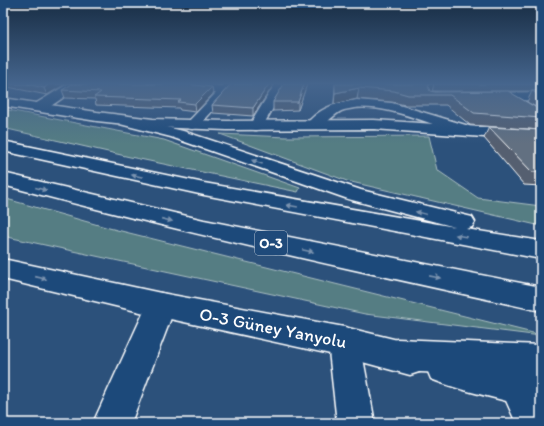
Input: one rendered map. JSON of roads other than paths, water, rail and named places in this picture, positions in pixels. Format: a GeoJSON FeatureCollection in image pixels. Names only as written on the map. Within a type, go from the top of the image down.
{"type":"FeatureCollection","features":[{"type":"Feature","properties":{"kind":"main road"},"geometry":{"type":"LineString","coordinates":[[17,104],[126,121],[177,134],[300,178],[355,195],[541,241]]}},
{"type":"Feature","properties":{"kind":"main road"},"geometry":{"type":"LineString","coordinates":[[27,104],[40,107],[45,104]]}},
{"type":"Feature","properties":{"kind":"main road"},"geometry":{"type":"LineString","coordinates":[[192,125],[213,104]]}},
{"type":"Feature","properties":{"kind":"main road"},"geometry":{"type":"LineString","coordinates":[[256,126],[269,104]]}},
{"type":"Feature","properties":{"kind":"main road"},"geometry":{"type":"LineString","coordinates":[[313,125],[330,112],[341,106],[358,104],[392,107],[464,129]]}},
{"type":"Feature","properties":{"kind":"main road"},"geometry":{"type":"LineString","coordinates":[[519,104],[530,110]]}},
{"type":"Feature","properties":{"kind":"main road"},"geometry":{"type":"LineString","coordinates":[[442,108],[464,129]]}},
{"type":"Feature","properties":{"kind":"main road"},"geometry":{"type":"LineString","coordinates":[[126,121],[192,125],[256,126],[351,124],[464,129],[541,136]]}},
{"type":"Feature","properties":{"kind":"main road"},"geometry":{"type":"LineString","coordinates":[[3,146],[240,197],[541,250]]}},
{"type":"Feature","properties":{"kind":"main road","name":"O-3"},"geometry":{"type":"LineString","coordinates":[[3,180],[100,205],[224,234],[541,299]]}},
{"type":"Feature","properties":{"kind":"main road","name":"O-3 Güney Yanyolu"},"geometry":{"type":"LineString","coordinates":[[3,269],[161,306],[344,342],[398,355],[533,380]]}},
{"type":"Feature","properties":{"kind":"main road"},"geometry":{"type":"LineString","coordinates":[[112,423],[161,306]]}},
{"type":"Feature","properties":{"kind":"main road"},"geometry":{"type":"LineString","coordinates":[[344,342],[356,423]]}},
{"type":"Feature","properties":{"kind":"main road"},"geometry":{"type":"LineString","coordinates":[[533,380],[536,423]]}}]}
